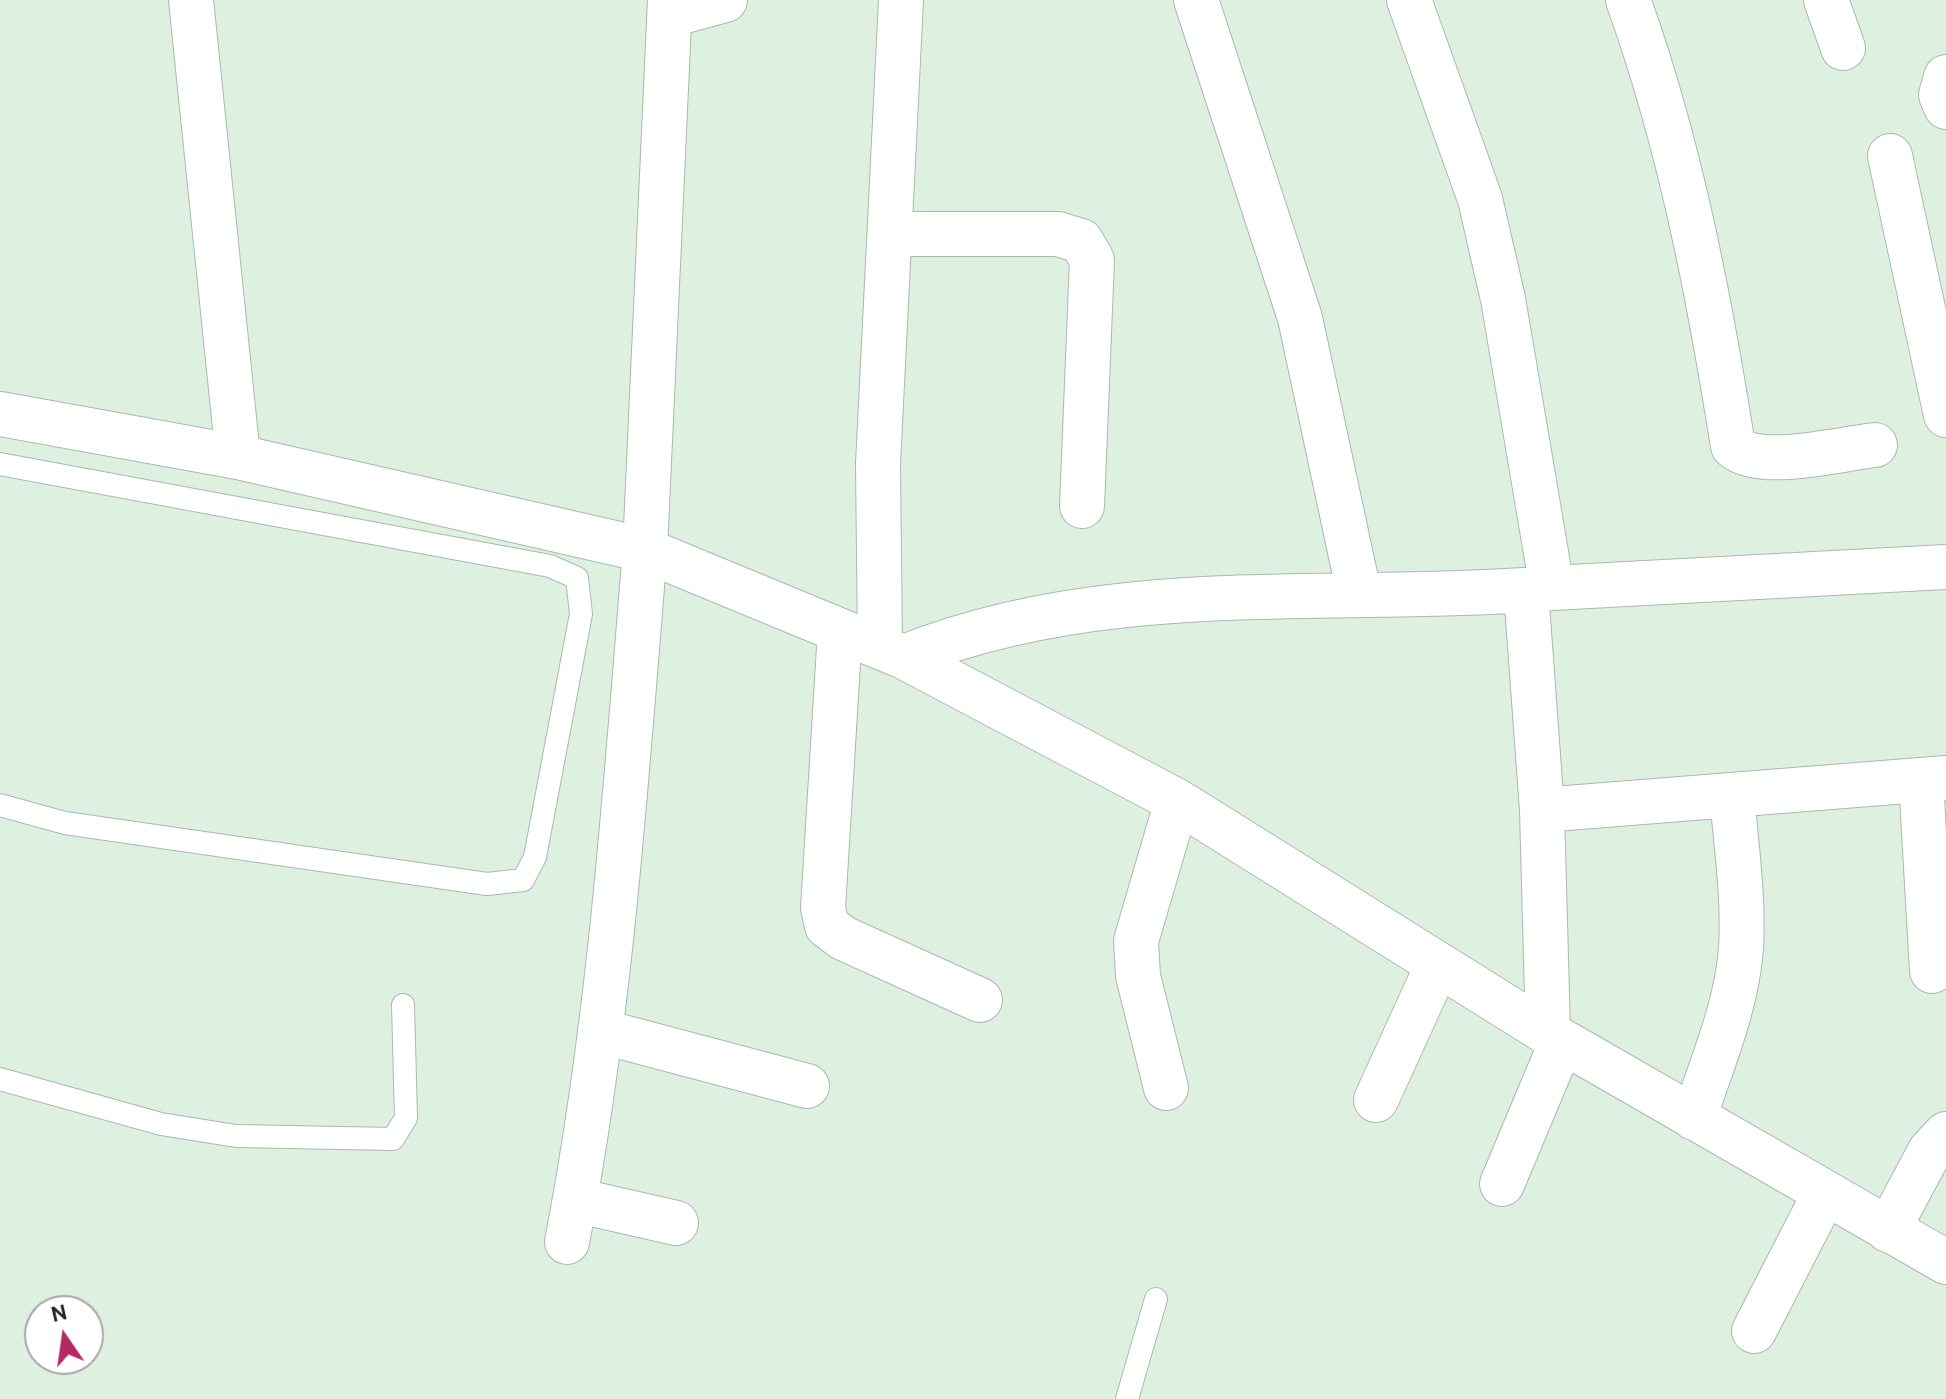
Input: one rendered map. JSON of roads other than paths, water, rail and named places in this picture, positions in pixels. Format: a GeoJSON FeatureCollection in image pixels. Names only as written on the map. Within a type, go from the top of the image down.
{"type":"FeatureCollection","features":[{"type":"Feature","properties":{"kind":"street"},"geometry":{"type":"LineString","coordinates":[[191,0],[238,457]]}},
{"type":"Feature","properties":{"kind":"street"},"geometry":{"type":"LineString","coordinates":[[567,1242],[600,1031],[620,855],[645,550],[670,8],[725,0]]}},
{"type":"Feature","properties":{"kind":"street"},"geometry":{"type":"LineString","coordinates":[[892,652],[878,464],[892,234],[901,0]]}},
{"type":"Feature","properties":{"kind":"street"},"geometry":{"type":"LineString","coordinates":[[1196,0],[1300,318],[1359,593]]}},
{"type":"Feature","properties":{"kind":"street"},"geometry":{"type":"LineString","coordinates":[[1409,0],[1480,199],[1503,299],[1539,590],[1542,810],[1555,1037],[1502,1184]]}},
{"type":"Feature","properties":{"kind":"street"},"geometry":{"type":"LineString","coordinates":[[1628,0],[1646,49],[1691,222],[1733,446],[1744,456],[1764,459],[1875,445]]}},
{"type":"Feature","properties":{"kind":"street"},"geometry":{"type":"LineString","coordinates":[[1826,0],[1843,48]]}},
{"type":"Feature","properties":{"kind":"street"},"geometry":{"type":"LineString","coordinates":[[1946,77],[1941,95],[1946,107]]}},
{"type":"Feature","properties":{"kind":"street"},"geometry":{"type":"LineString","coordinates":[[1890,156],[1946,415]]}},
{"type":"Feature","properties":{"kind":"street"},"geometry":{"type":"LineString","coordinates":[[892,234],[1058,234],[1081,241],[1092,260],[1082,506]]}},
{"type":"Feature","properties":{"kind":"street"},"geometry":{"type":"LineString","coordinates":[[0,414],[238,457],[645,550],[892,652],[1177,801],[1555,1037],[1824,1195],[1946,1262]]}},
{"type":"Feature","properties":{"kind":"street"},"geometry":{"type":"LineString","coordinates":[[892,652],[983,629],[1153,600],[1539,590],[1946,567]]}},
{"type":"Feature","properties":{"kind":"street"},"geometry":{"type":"LineString","coordinates":[[840,631],[823,908],[827,926],[843,938],[980,1000]]}},
{"type":"Feature","properties":{"kind":"street"},"geometry":{"type":"LineString","coordinates":[[1542,810],[1934,779],[1932,971]]}},
{"type":"Feature","properties":{"kind":"street"},"geometry":{"type":"LineString","coordinates":[[1694,1118],[1730,1008],[1741,949],[1741,907],[1732,795]]}},
{"type":"Feature","properties":{"kind":"street"},"geometry":{"type":"LineString","coordinates":[[1166,1088],[1138,976],[1136,941],[1177,801]]}},
{"type":"Feature","properties":{"kind":"street"},"geometry":{"type":"LineString","coordinates":[[1376,1100],[1438,964]]}},
{"type":"Feature","properties":{"kind":"street"},"geometry":{"type":"LineString","coordinates":[[600,1031],[807,1086]]}},
{"type":"Feature","properties":{"kind":"street"},"geometry":{"type":"LineString","coordinates":[[1888,1230],[1930,1151],[1946,1134]]}},
{"type":"Feature","properties":{"kind":"street"},"geometry":{"type":"LineString","coordinates":[[1754,1331],[1824,1195]]}},
{"type":"Feature","properties":{"kind":"street"},"geometry":{"type":"LineString","coordinates":[[575,1200],[676,1223]]}},
{"type":"Feature","properties":{"kind":"lane"},"geometry":{"type":"LineString","coordinates":[[0,464],[550,566],[577,578],[581,614],[535,857],[523,880],[487,884],[65,823],[0,805]]}},
{"type":"Feature","properties":{"kind":"lane"},"geometry":{"type":"LineString","coordinates":[[0,1079],[161,1124],[236,1136],[393,1139],[406,1118],[403,1005]]}},
{"type":"Feature","properties":{"kind":"lane"},"geometry":{"type":"LineString","coordinates":[[1127,1399],[1156,1299]]}}]}
